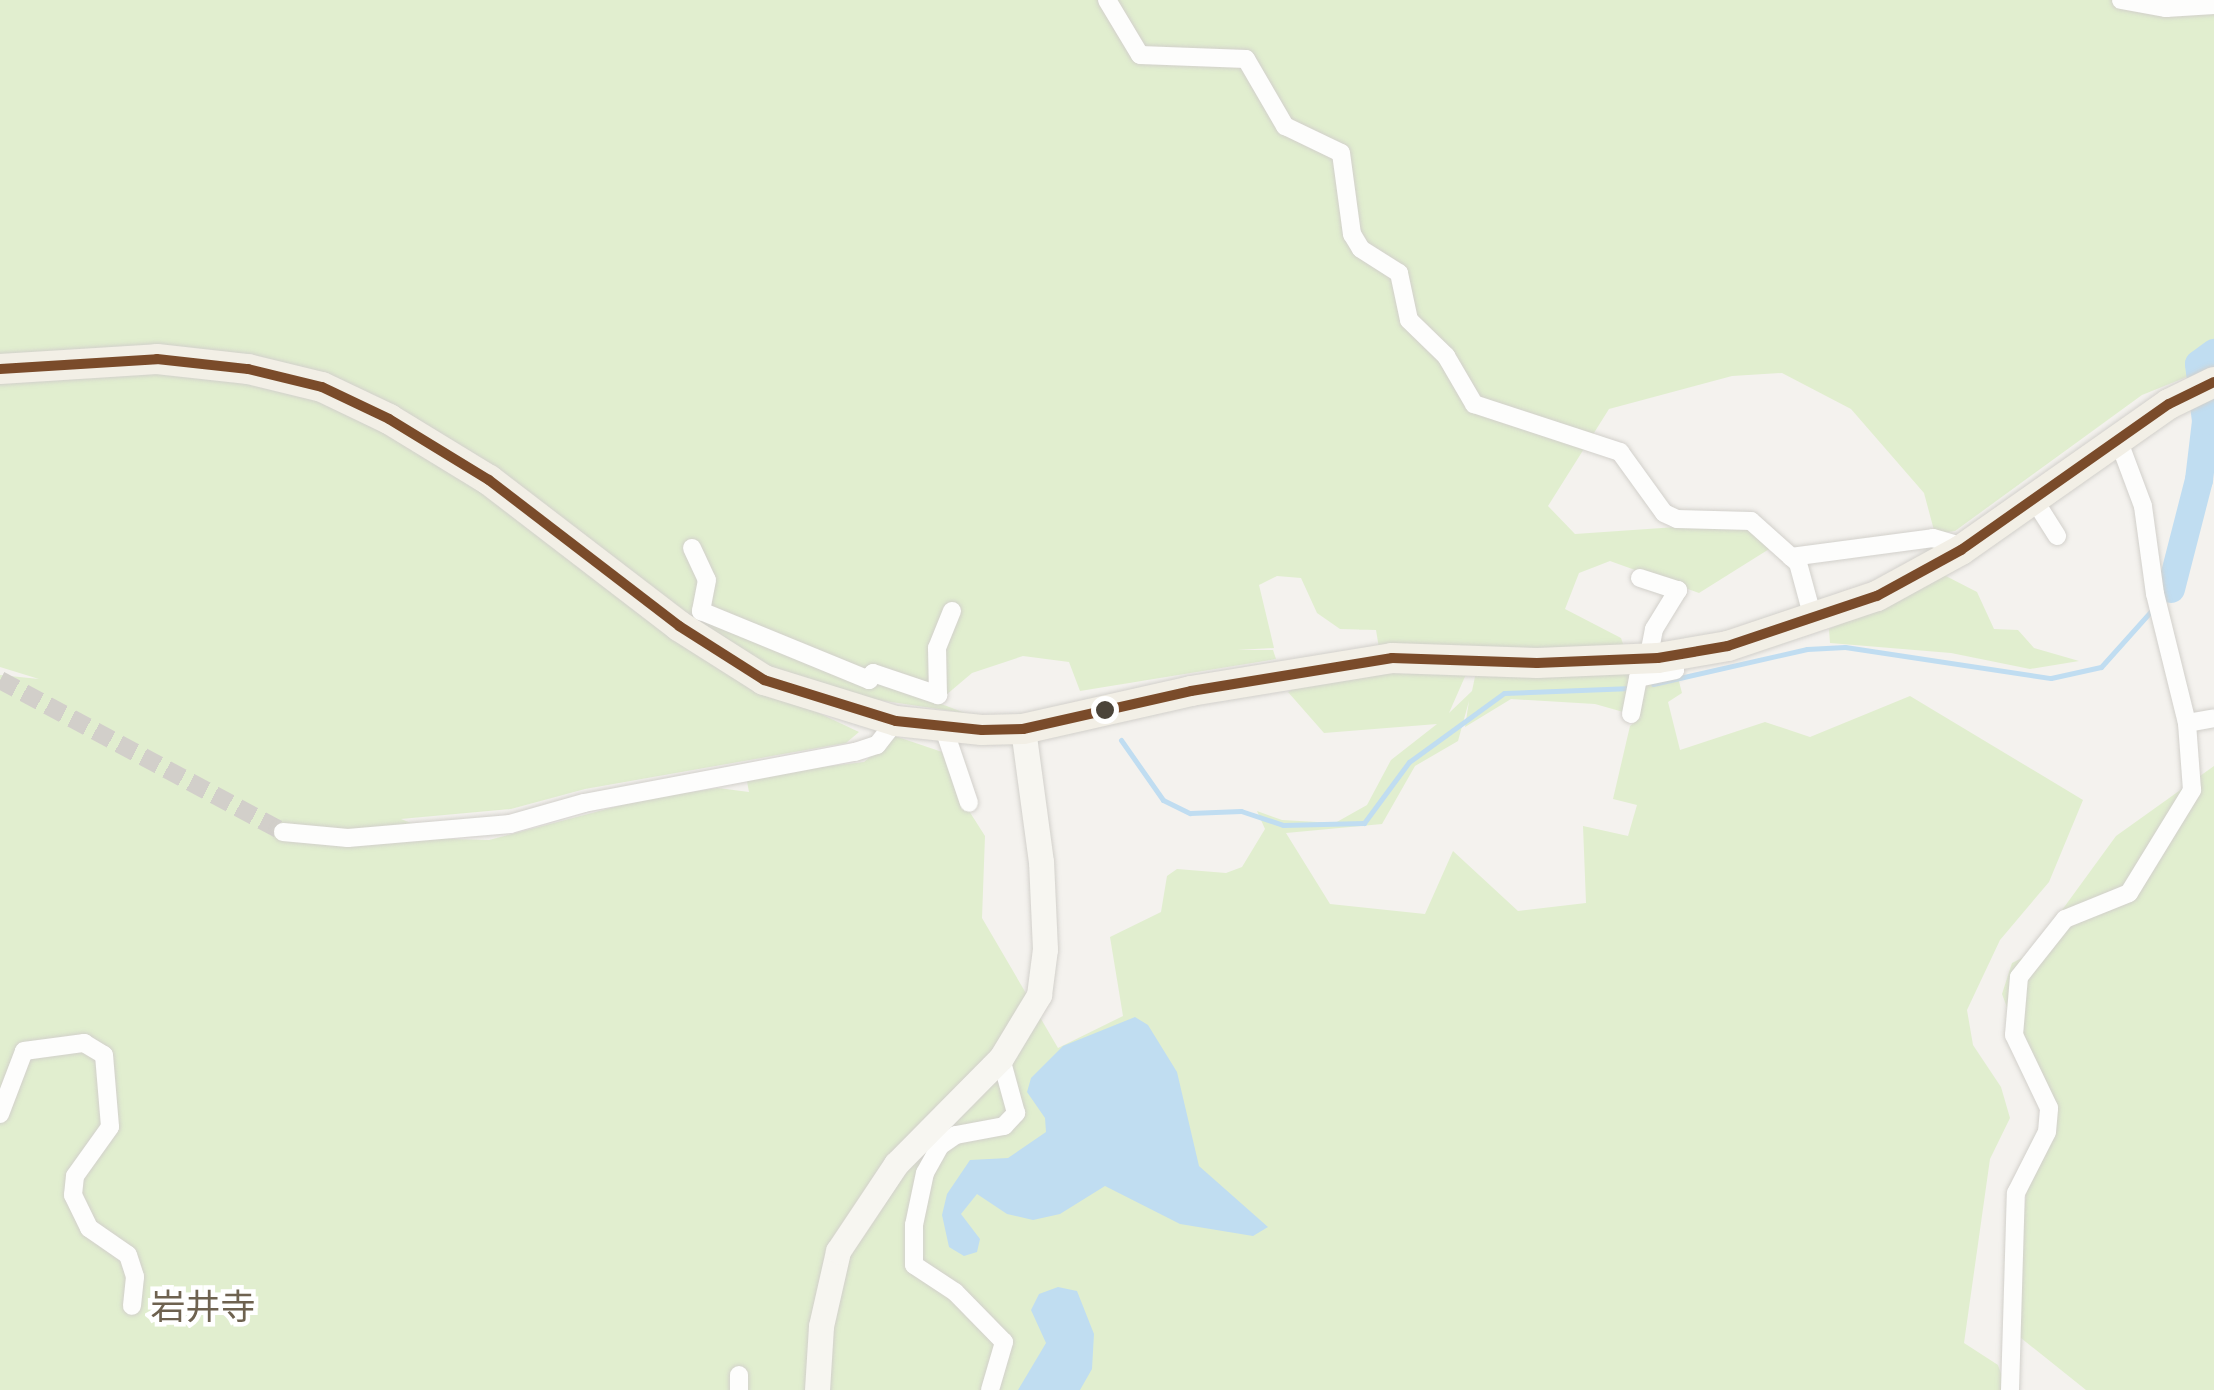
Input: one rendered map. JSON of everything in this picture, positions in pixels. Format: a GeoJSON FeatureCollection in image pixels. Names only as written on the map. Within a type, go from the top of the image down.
{"type":"FeatureCollection","features":[{"type":"Feature","properties":{"kind":"main road"},"geometry":{"type":"LineString","coordinates":[[0,369],[157,359],[248,370],[322,388],[389,419],[489,480],[679,626],[786,688],[896,721],[1023,729],[1191,691],[1392,658],[1641,676],[1814,622],[1877,596],[1965,548],[2118,440],[2205,386]]}},
{"type":"Feature","properties":{"kind":"street"},"geometry":{"type":"LineString","coordinates":[[1107,0],[1140,55],[1246,59],[1284,126],[1340,154],[1352,234],[1360,249],[1399,273],[1409,320],[1446,356],[1474,404],[1620,452],[1664,513],[1751,521],[1792,556],[1814,622]]}},
{"type":"Feature","properties":{"kind":"street"},"geometry":{"type":"LineString","coordinates":[[2121,0],[2166,8],[2214,4]]}},
{"type":"Feature","properties":{"kind":"street"},"geometry":{"type":"LineString","coordinates":[[2010,1390],[2016,1194],[2047,1132],[2050,1108],[2014,1036],[2019,977],[2065,919],[2130,893],[2192,790],[2187,723],[2158,603],[2143,506],[2118,440]]}},
{"type":"Feature","properties":{"kind":"street"},"geometry":{"type":"LineString","coordinates":[[2034,498],[2057,536]]}},
{"type":"Feature","properties":{"kind":"street"},"geometry":{"type":"LineString","coordinates":[[1792,556],[1933,538],[1965,548]]}},
{"type":"Feature","properties":{"kind":"street"},"geometry":{"type":"LineString","coordinates":[[692,548],[707,580],[700,611],[870,680],[873,673],[938,696],[937,648],[952,611]]}},
{"type":"Feature","properties":{"kind":"street"},"geometry":{"type":"LineString","coordinates":[[1631,714],[1654,629],[1678,590],[1640,578]]}},
{"type":"Feature","properties":{"kind":"street"},"geometry":{"type":"LineString","coordinates":[[786,688],[802,652]]}},
{"type":"Feature","properties":{"kind":"street"},"geometry":{"type":"LineString","coordinates":[[2187,723],[2214,718]]}},
{"type":"Feature","properties":{"kind":"street"},"geometry":{"type":"LineString","coordinates":[[283,832],[348,838],[510,824],[584,803],[856,752],[878,745],[896,721]]}},
{"type":"Feature","properties":{"kind":"street"},"geometry":{"type":"LineString","coordinates":[[943,726],[969,804]]}},
{"type":"Feature","properties":{"kind":"street"},"geometry":{"type":"LineString","coordinates":[[817,1390],[821,1326],[838,1251],[896,1164],[1001,1058],[1039,994],[1046,949],[1023,729]]}},
{"type":"Feature","properties":{"kind":"street"},"geometry":{"type":"LineString","coordinates":[[0,1114],[24,1051],[84,1043],[104,1055],[110,1128],[75,1176],[73,1194],[89,1228],[128,1255],[135,1276],[132,1306]]}},
{"type":"Feature","properties":{"kind":"street"},"geometry":{"type":"LineString","coordinates":[[990,1390],[1004,1342],[956,1292],[914,1265],[914,1225],[924,1173],[940,1146],[956,1135],[1004,1126],[1016,1113],[1001,1058]]}},
{"type":"Feature","properties":{"kind":"green space"},"geometry":{"type":"Polygon","coordinates":[[[0,0],[2214,0],[2214,366],[2142,395],[1955,531],[1935,534],[1924,493],[1851,409],[1782,373],[1732,376],[1609,409],[1548,506],[1575,534],[1749,522],[1774,546],[1699,593],[1610,561],[1579,573],[1565,609],[1621,638],[1624,647],[1565,652],[1379,648],[1376,630],[1340,629],[1317,613],[1301,578],[1277,576],[1259,585],[1274,648],[1237,650],[1273,650],[1276,659],[1080,691],[1069,662],[1023,656],[972,673],[946,695],[873,678],[965,713],[751,681],[859,732],[846,743],[585,789],[511,809],[401,819],[451,839],[489,840],[645,799],[718,788],[749,792],[746,776],[864,762],[895,736],[948,754],[964,803],[985,836],[982,918],[1058,1048],[1123,1016],[1110,937],[1161,912],[1167,876],[1177,869],[1226,873],[1242,867],[1265,829],[1257,811],[1282,820],[1335,823],[1367,805],[1391,760],[1437,724],[1324,733],[1288,692],[1302,684],[1346,674],[1467,672],[1449,713],[1472,691],[1477,667],[1676,670],[1682,693],[1668,702],[1680,750],[1765,722],[1810,737],[1910,696],[2083,800],[2049,882],[2000,940],[1967,1010],[1973,1045],[2001,1087],[2010,1118],[1990,1159],[1964,1343],[1998,1365],[2007,1390],[0,1390],[0,675],[39,679],[0,667],[0,0]],[[1511,699],[1465,727],[1469,701],[1458,741],[1415,766],[1382,824],[1286,833],[1330,904],[1425,914],[1453,851],[1518,911],[1586,903],[1583,826],[1628,836],[1637,805],[1613,799],[1630,726],[1641,717],[1595,704],[1511,699]]]}},
{"type":"Feature","properties":{"kind":"green space"},"geometry":{"type":"Polygon","coordinates":[[[1942,574],[1977,592],[1994,629],[2018,630],[2034,648],[2079,661],[2030,669],[1951,653],[1830,643],[1829,629],[1942,574]]]}},
{"type":"Feature","properties":{"kind":"green space"},"geometry":{"type":"Polygon","coordinates":[[[2214,766],[2214,1390],[2086,1390],[2011,1330],[2027,1186],[2051,1124],[2002,994],[2012,963],[2030,954],[2116,836],[2214,766]]]}},
{"type":"Feature","properties":{"kind":"water"},"geometry":{"type":"Polygon","coordinates":[[[1135,1017],[1148,1025],[1177,1072],[1199,1166],[1268,1227],[1253,1236],[1180,1224],[1105,1186],[1060,1214],[1033,1220],[1007,1214],[977,1194],[961,1214],[980,1239],[977,1252],[964,1256],[949,1247],[942,1215],[947,1194],[970,1160],[1008,1158],[1046,1132],[1045,1118],[1027,1092],[1031,1078],[1063,1046],[1135,1017]]]}},
{"type":"Feature","properties":{"kind":"water"},"geometry":{"type":"Polygon","coordinates":[[[1058,1287],[1077,1291],[1094,1334],[1092,1369],[1080,1390],[1018,1390],[1046,1343],[1031,1310],[1039,1294],[1058,1287]]]}},
{"type":"Feature","properties":{"kind":"waterway"},"geometry":{"type":"LineString","coordinates":[[2171,589],[2199,480],[2206,421],[2199,364],[2214,353]]}},
{"type":"Feature","properties":{"kind":"waterway"},"geometry":{"type":"LineString","coordinates":[[2163,598],[2171,589]]}},
{"type":"Feature","properties":{"kind":"waterway"},"geometry":{"type":"LineString","coordinates":[[1653,684],[1807,649],[1845,647],[2051,678],[2101,667],[2152,610]]}},
{"type":"Feature","properties":{"kind":"waterway"},"geometry":{"type":"LineString","coordinates":[[1121,740],[1163,800],[1190,813],[1241,811],[1283,825],[1364,823],[1409,762],[1504,693],[1632,688]]}},
{"type":"Feature","properties":{"kind":"tunnel"},"geometry":{"type":"LineString","coordinates":[[0,680],[283,832]]}},
{"type":"Feature","properties":{"kind":"transit line"},"geometry":{"type":"LineString","coordinates":[[0,369],[157,359],[248,369],[322,387],[389,419],[489,480],[679,626],[764,680],[896,721],[982,730],[1023,729],[1191,691],[1392,658],[1537,663],[1658,658],[1728,646],[1877,596],[1961,550],[2169,404],[2214,382]]}},
{"type":"Feature","properties":{"kind":"district","name":"岩井寺"},"geometry":{"type":"Point","coordinates":[203,1307]}}]}
